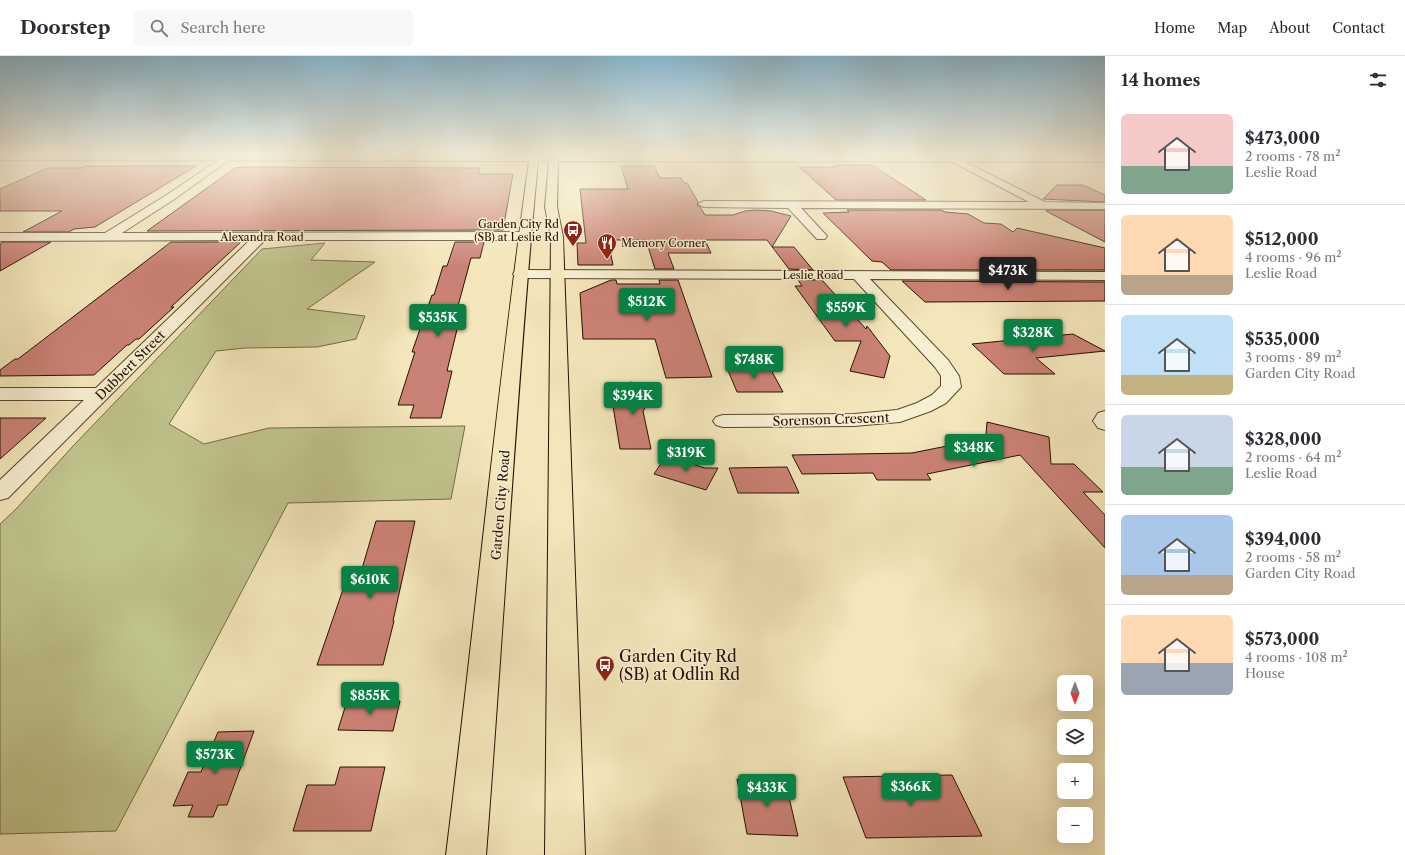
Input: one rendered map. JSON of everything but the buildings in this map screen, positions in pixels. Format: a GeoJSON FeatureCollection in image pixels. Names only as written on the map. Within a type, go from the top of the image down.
{"type":"FeatureCollection","features":[{"type":"Feature","properties":{"kind":"main road","name":"Garden City Road"},"geometry":{"type":"LineString","coordinates":[[466,855],[486,656],[520,274],[530,191]]}},
{"type":"Feature","properties":{"kind":"main road"},"geometry":{"type":"LineString","coordinates":[[552,191],[551,207],[556,227],[558,274],[565,855]]}},
{"type":"Feature","properties":{"kind":"main road"},"geometry":{"type":"LineString","coordinates":[[556,227],[563,208]]}},
{"type":"Feature","properties":{"kind":"street"},"geometry":{"type":"LineString","coordinates":[[107,237],[179,191]]}},
{"type":"Feature","properties":{"kind":"street"},"geometry":{"type":"LineString","coordinates":[[1016,191],[1044,206]]}},
{"type":"Feature","properties":{"kind":"street"},"geometry":{"type":"LineString","coordinates":[[704,204],[1105,206]]}},
{"type":"Feature","properties":{"kind":"street"},"geometry":{"type":"LineString","coordinates":[[792,205],[821,236]]}},
{"type":"Feature","properties":{"kind":"street","name":"Alexandra Road"},"geometry":{"type":"LineString","coordinates":[[0,237],[524,236]]}},
{"type":"Feature","properties":{"kind":"street","name":"Dubbert Street"},"geometry":{"type":"LineString","coordinates":[[0,493],[260,237]]}},
{"type":"Feature","properties":{"kind":"street","name":"Leslie Road"},"geometry":{"type":"LineString","coordinates":[[520,274],[1105,276]]}},
{"type":"Feature","properties":{"kind":"street","name":"Sorenson Crescent"},"geometry":{"type":"LineString","coordinates":[[723,421],[854,420],[900,416],[924,407],[939,399],[951,387],[950,376],[942,364],[858,275]]}},
{"type":"Feature","properties":{"kind":"street"},"geometry":{"type":"LineString","coordinates":[[0,394],[101,394]]}},
{"type":"Feature","properties":{"kind":"street"},"geometry":{"type":"LineString","coordinates":[[1105,417],[1103,421],[1105,424]]}},
{"type":"Feature","properties":{"kind":"green space"},"geometry":{"type":"Polygon","coordinates":[[[325,243],[311,260],[375,262],[307,309],[365,316],[356,339],[317,347],[245,348],[216,351],[169,424],[204,444],[269,428],[465,426],[451,499],[288,503],[116,831],[0,834],[0,524],[16,509],[73,446],[262,249],[325,243]]]}},
{"type":"Feature","properties":{"kind":"place","name":"Garden City Rd (SB) at Leslie Rd"},"geometry":{"type":"Point","coordinates":[573,247]}},
{"type":"Feature","properties":{"kind":"place","name":"Memory Corner"},"geometry":{"type":"Point","coordinates":[607,260]}},
{"type":"Feature","properties":{"kind":"place","name":"Garden City Rd (SB) at Odlin Rd"},"geometry":{"type":"Point","coordinates":[605,682]}}]}
